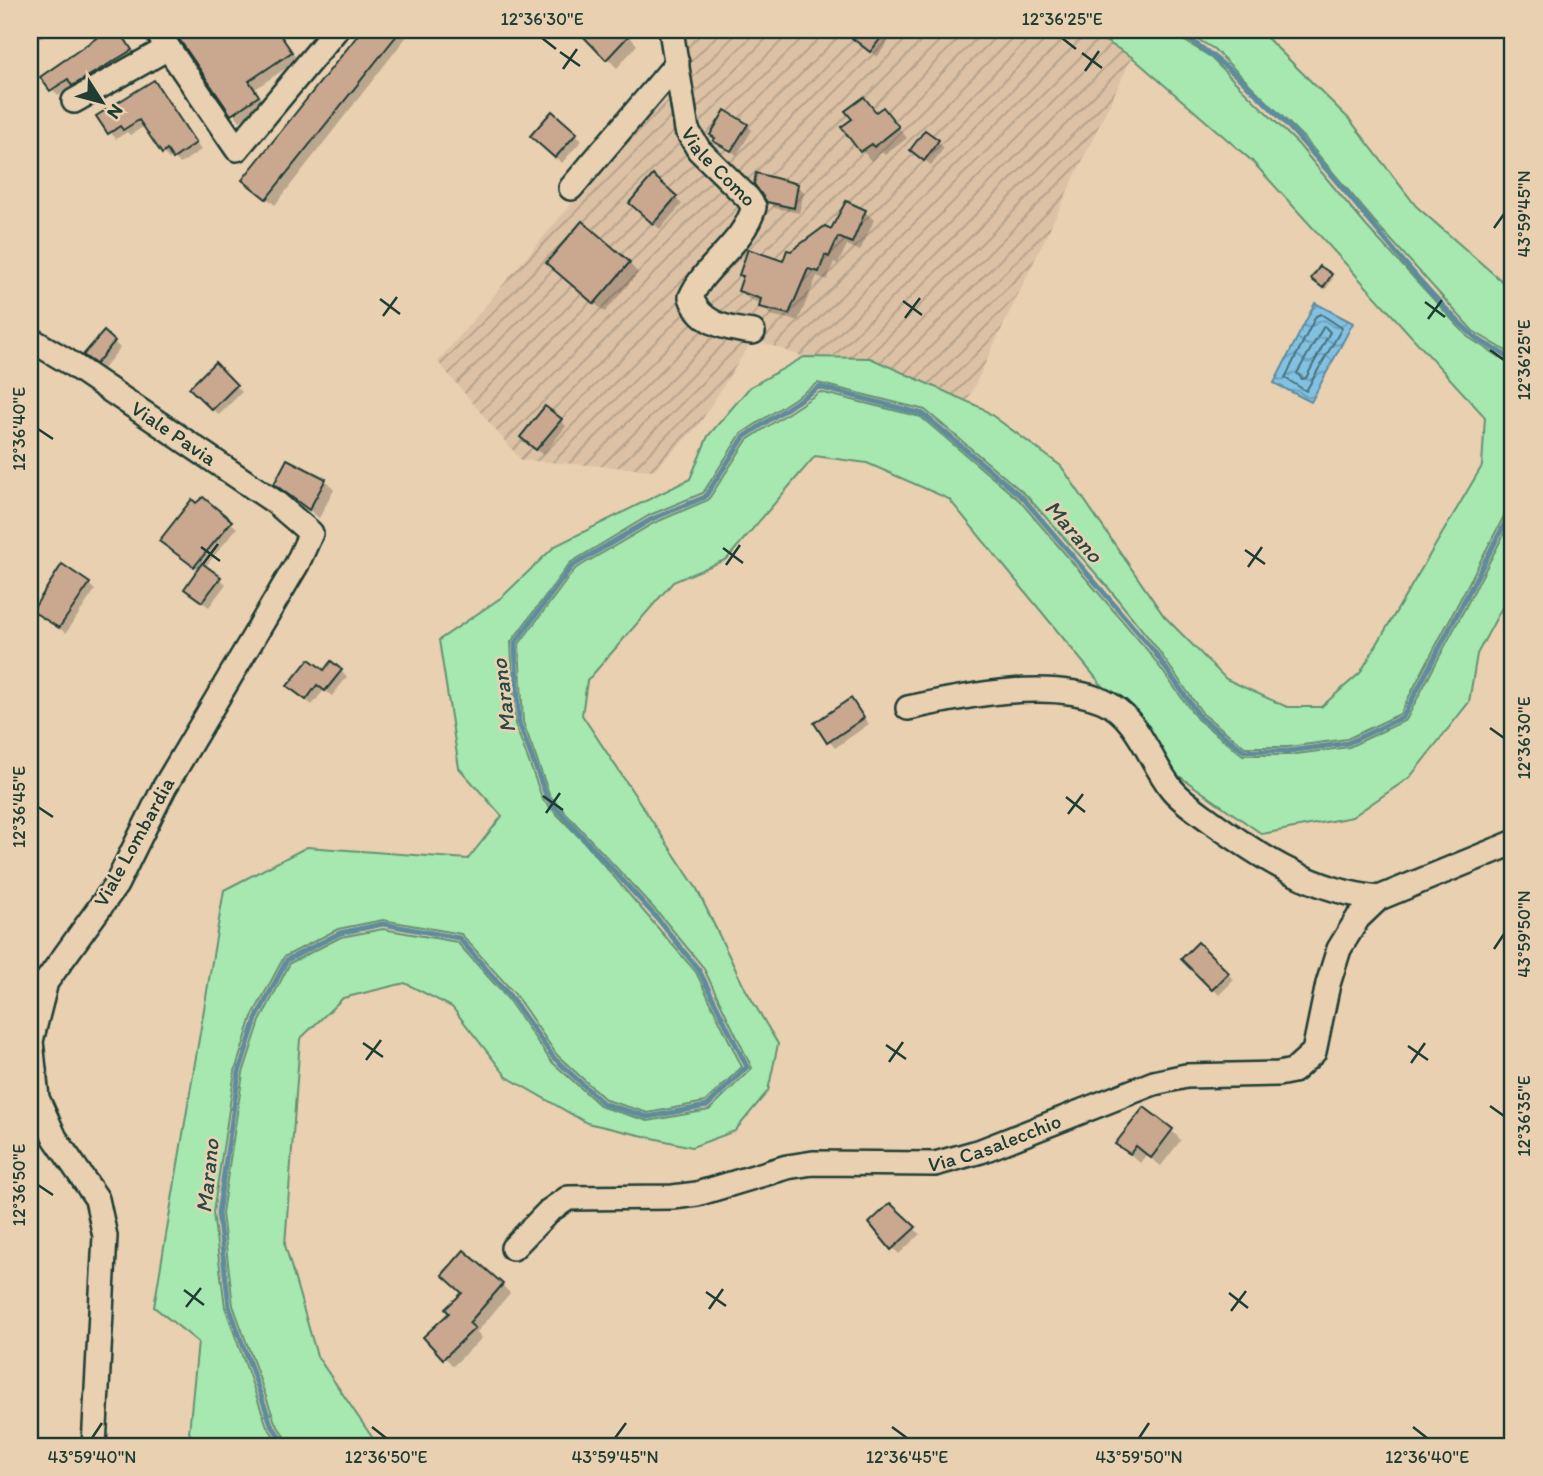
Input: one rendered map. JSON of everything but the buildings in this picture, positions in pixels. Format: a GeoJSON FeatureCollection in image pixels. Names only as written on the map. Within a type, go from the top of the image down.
{"type":"FeatureCollection","features":[{"type":"Feature","properties":{"kind":"street","name":"Viale Como"},"geometry":{"type":"LineString","coordinates":[[671,30],[687,130],[699,150],[754,207],[750,222],[738,240],[698,280],[691,297],[695,309],[710,322],[753,332]]}},
{"type":"Feature","properties":{"kind":"street"},"geometry":{"type":"LineString","coordinates":[[74,102],[162,39],[237,149],[323,35]]}},
{"type":"Feature","properties":{"kind":"street"},"geometry":{"type":"LineString","coordinates":[[571,188],[677,63]]}},
{"type":"Feature","properties":{"kind":"street","name":"Viale Pavia"},"geometry":{"type":"LineString","coordinates":[[30,340],[67,361],[275,502],[311,533]]}},
{"type":"Feature","properties":{"kind":"street","name":"Viale Lombardia"},"geometry":{"type":"LineString","coordinates":[[94,1446],[105,1236],[97,1199],[55,1138],[37,1098],[31,1041],[46,982],[116,885],[164,788],[297,564],[311,533]]}},
{"type":"Feature","properties":{"kind":"street","name":"Via Casalecchio"},"geometry":{"type":"LineString","coordinates":[[908,708],[954,698],[1047,690],[1077,693],[1105,702],[1128,720],[1172,790],[1248,848],[1319,886],[1347,895],[1379,898]]}},
{"type":"Feature","properties":{"kind":"street","name":"Via Casalecchio"},"geometry":{"type":"LineString","coordinates":[[513,1248],[549,1211],[568,1198],[673,1198],[696,1194],[787,1167],[813,1163],[935,1164],[981,1151],[1153,1083],[1185,1076],[1278,1074],[1293,1071],[1305,1063],[1319,1038],[1328,984],[1339,949],[1359,918],[1379,898],[1513,843]]}},
{"type":"Feature","properties":{"kind":"shaded area"},"geometry":{"type":"Polygon","coordinates":[[[680,30],[1087,30],[1132,57],[967,401],[871,358],[804,357],[753,339],[754,324],[714,315],[702,304],[700,298],[705,285],[744,245],[757,225],[763,206],[755,192],[705,144],[695,127],[680,30]]]}},
{"type":"Feature","properties":{"kind":"shaded area"},"geometry":{"type":"Polygon","coordinates":[[[673,83],[681,132],[693,154],[746,208],[732,236],[693,276],[683,297],[689,314],[707,328],[753,339],[698,426],[654,470],[521,460],[438,362],[673,83]]]}},
{"type":"Feature","properties":{"kind":"green space"},"geometry":{"type":"Polygon","coordinates":[[[1087,30],[1167,30],[1209,56],[1298,144],[1367,227],[1468,337],[1509,363],[1513,369],[1513,499],[1400,714],[1347,739],[1288,747],[1245,747],[1203,714],[1156,647],[1106,585],[1026,495],[925,410],[818,383],[741,434],[703,493],[650,515],[570,563],[511,642],[515,724],[543,800],[584,842],[696,972],[742,1067],[705,1102],[648,1113],[606,1100],[557,1055],[514,993],[461,934],[383,920],[338,929],[284,957],[252,1017],[235,1071],[213,1213],[225,1307],[267,1426],[281,1446],[196,1446],[189,1432],[198,1342],[154,1307],[224,890],[307,847],[468,859],[502,816],[459,768],[439,640],[502,597],[555,546],[690,479],[708,436],[750,387],[804,357],[870,358],[982,408],[1061,466],[1164,616],[1226,679],[1287,707],[1321,707],[1360,673],[1482,466],[1485,417],[1252,161],[1132,57],[1087,30]]]}},
{"type":"Feature","properties":{"kind":"green space"},"geometry":{"type":"Polygon","coordinates":[[[1182,30],[1260,31],[1350,120],[1416,206],[1513,291],[1513,355],[1473,331],[1304,138],[1214,49],[1182,30]]]}},
{"type":"Feature","properties":{"kind":"green space"},"geometry":{"type":"Polygon","coordinates":[[[820,392],[921,417],[1020,501],[1149,652],[1197,719],[1243,755],[1289,755],[1349,747],[1406,720],[1513,517],[1513,587],[1477,654],[1469,702],[1410,777],[1352,817],[1262,834],[1172,771],[1147,726],[1100,683],[949,499],[867,463],[815,456],[727,559],[673,582],[587,681],[582,715],[697,889],[743,985],[778,1044],[768,1091],[735,1131],[692,1147],[587,1123],[507,1077],[452,1007],[405,983],[343,998],[300,1039],[285,1245],[317,1356],[378,1446],[291,1446],[275,1422],[233,1305],[222,1213],[243,1073],[260,1021],[290,963],[341,937],[383,929],[457,942],[507,998],[551,1061],[602,1107],[648,1121],[709,1110],[752,1068],[703,967],[661,916],[550,796],[523,722],[519,644],[575,569],[654,523],[708,500],[747,440],[820,392]]]}},
{"type":"Feature","properties":{"kind":"water"},"geometry":{"type":"Polygon","coordinates":[[[1315,303],[1353,323],[1311,402],[1274,383],[1315,303]]]}},
{"type":"Feature","properties":{"kind":"waterway","name":"Marano"},"geometry":{"type":"LineString","coordinates":[[1175,30],[1218,60],[1257,95],[1294,132],[1432,294],[1474,336],[1513,361]]}},
{"type":"Feature","properties":{"kind":"waterway","name":"Marano"},"geometry":{"type":"LineString","coordinates":[[286,1446],[271,1424],[229,1306],[218,1213],[239,1072],[256,1019],[287,960],[340,933],[383,924],[459,938],[510,996],[554,1058],[604,1104],[648,1117],[707,1106],[747,1067],[699,970],[657,918],[547,798],[519,723],[515,643],[572,566],[652,519],[705,497],[744,437],[819,387],[923,414],[1023,498],[1153,650],[1200,717],[1244,751],[1289,751],[1348,743],[1403,717],[1513,508]]}}]}
